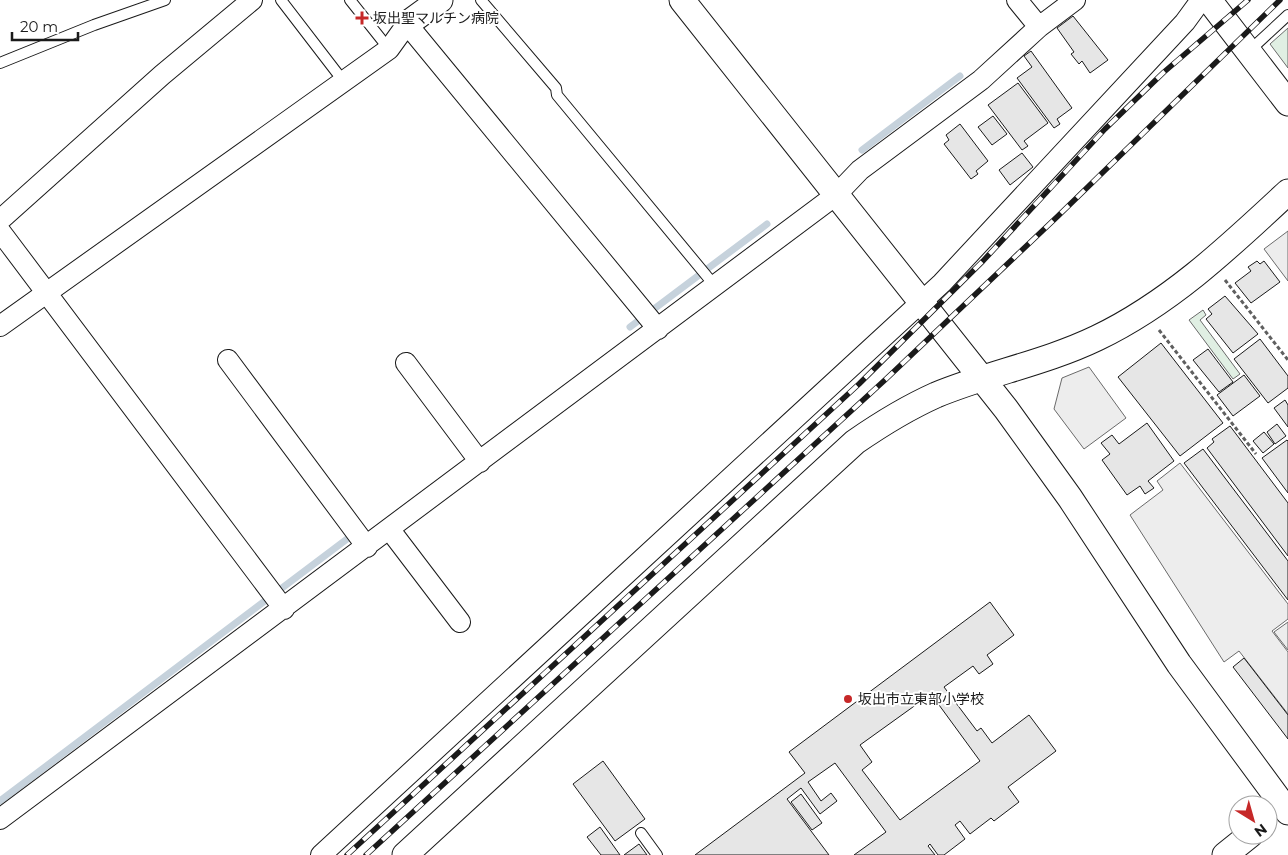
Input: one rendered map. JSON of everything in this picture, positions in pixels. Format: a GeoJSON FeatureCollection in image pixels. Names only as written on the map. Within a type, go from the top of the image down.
{"type":"FeatureCollection","features":[{"type":"Feature","properties":{"kind":"street"},"geometry":{"type":"LineString","coordinates":[[0,220],[162,75],[252,0]]}},
{"type":"Feature","properties":{"kind":"street"},"geometry":{"type":"LineString","coordinates":[[0,326],[390,49],[407,24],[440,0]]}},
{"type":"Feature","properties":{"kind":"street"},"geometry":{"type":"LineString","coordinates":[[682,0],[982,380],[1070,498],[1179,664],[1282,812]]}},
{"type":"Feature","properties":{"kind":"street"},"geometry":{"type":"LineString","coordinates":[[1017,0],[1039,27]]}},
{"type":"Feature","properties":{"kind":"street"},"geometry":{"type":"LineString","coordinates":[[0,819],[283,608],[360,537],[390,530],[480,462],[651,320],[836,195],[860,170],[980,80],[1039,27],[1075,0]]}},
{"type":"Feature","properties":{"kind":"street"},"geometry":{"type":"LineString","coordinates":[[321,855],[921,303],[965,259],[1186,22],[1201,0]]}},
{"type":"Feature","properties":{"kind":"street"},"geometry":{"type":"LineString","coordinates":[[1209,0],[1288,103]]}},
{"type":"Feature","properties":{"kind":"street"},"geometry":{"type":"LineString","coordinates":[[407,24],[651,320]]}},
{"type":"Feature","properties":{"kind":"street"},"geometry":{"type":"LineString","coordinates":[[405,855],[855,442],[882,423],[938,394],[1034,364],[1096,339],[1138,316],[1211,262],[1288,192]]}},
{"type":"Feature","properties":{"kind":"street"},"geometry":{"type":"LineString","coordinates":[[0,232],[283,608]]}},
{"type":"Feature","properties":{"kind":"street"},"geometry":{"type":"LineString","coordinates":[[228,360],[360,537]]}},
{"type":"Feature","properties":{"kind":"street"},"geometry":{"type":"LineString","coordinates":[[406,363],[480,462]]}},
{"type":"Feature","properties":{"kind":"street"},"geometry":{"type":"LineString","coordinates":[[390,530],[460,622]]}},
{"type":"Feature","properties":{"kind":"street"},"geometry":{"type":"LineString","coordinates":[[1225,855],[1238,845]]}},
{"type":"Feature","properties":{"kind":"lane"},"geometry":{"type":"LineString","coordinates":[[0,64],[94,25],[165,0]]}},
{"type":"Feature","properties":{"kind":"lane"},"geometry":{"type":"LineString","coordinates":[[281,0],[344,82]]}},
{"type":"Feature","properties":{"kind":"lane"},"geometry":{"type":"LineString","coordinates":[[350,0],[390,49]]}},
{"type":"Feature","properties":{"kind":"lane"},"geometry":{"type":"LineString","coordinates":[[481,0],[556,88],[557,95],[711,281]]}},
{"type":"Feature","properties":{"kind":"lane"},"geometry":{"type":"LineString","coordinates":[[1248,52],[1288,15]]}},
{"type":"Feature","properties":{"kind":"lane"},"geometry":{"type":"LineString","coordinates":[[640,833],[657,855]]}},
{"type":"Feature","properties":{"kind":"path"},"geometry":{"type":"LineString","coordinates":[[1211,262],[1288,360]]}},
{"type":"Feature","properties":{"kind":"path"},"geometry":{"type":"LineString","coordinates":[[1159,329],[1256,454]]}},
{"type":"Feature","properties":{"kind":"green space"},"geometry":{"type":"Polygon","coordinates":[[[1288,28],[1288,68],[1270,44],[1288,28]]]}},
{"type":"Feature","properties":{"kind":"green space"},"geometry":{"type":"Polygon","coordinates":[[[1203,310],[1206,315],[1200,320],[1240,374],[1233,379],[1189,320],[1203,310]]]}},
{"type":"Feature","properties":{"kind":"shaded area"},"geometry":{"type":"Polygon","coordinates":[[[1288,231],[1288,281],[1264,249],[1288,231]]]}},
{"type":"Feature","properties":{"kind":"shaded area"},"geometry":{"type":"Polygon","coordinates":[[[1089,367],[1126,418],[1084,449],[1054,409],[1062,378],[1089,367]]]}},
{"type":"Feature","properties":{"kind":"shaded area"},"geometry":{"type":"Polygon","coordinates":[[[1180,463],[1288,604],[1288,619],[1272,631],[1288,652],[1288,714],[1239,651],[1224,662],[1130,515],[1163,490],[1157,481],[1180,463]]]}},
{"type":"Feature","properties":{"kind":"shaded area"},"geometry":{"type":"Polygon","coordinates":[[[1288,622],[1288,650],[1274,632],[1288,622]]]}},
{"type":"Feature","properties":{"kind":"building"},"geometry":{"type":"Polygon","coordinates":[[[1073,16],[1108,60],[1090,73],[1082,61],[1079,64],[1071,54],[1074,52],[1057,28],[1073,16]]]}},
{"type":"Feature","properties":{"kind":"building"},"geometry":{"type":"Polygon","coordinates":[[[1031,51],[1072,108],[1057,119],[1060,124],[1054,128],[1017,78],[1032,67],[1024,56],[1031,51]]]}},
{"type":"Feature","properties":{"kind":"building"},"geometry":{"type":"Polygon","coordinates":[[[1018,83],[1048,123],[1024,141],[1028,146],[1022,150],[988,105],[1018,83]]]}},
{"type":"Feature","properties":{"kind":"building"},"geometry":{"type":"Polygon","coordinates":[[[993,116],[1007,134],[992,145],[978,127],[993,116]]]}},
{"type":"Feature","properties":{"kind":"building"},"geometry":{"type":"Polygon","coordinates":[[[960,124],[988,161],[976,171],[978,174],[971,179],[944,144],[949,140],[946,135],[960,124]]]}},
{"type":"Feature","properties":{"kind":"building"},"geometry":{"type":"Polygon","coordinates":[[[1022,153],[1033,167],[1010,185],[999,170],[1022,153]]]}},
{"type":"Feature","properties":{"kind":"building"},"geometry":{"type":"Polygon","coordinates":[[[1257,261],[1260,264],[1264,261],[1280,282],[1251,303],[1235,283],[1251,271],[1248,267],[1257,261]]]}},
{"type":"Feature","properties":{"kind":"building"},"geometry":{"type":"Polygon","coordinates":[[[1225,296],[1258,334],[1233,353],[1206,319],[1212,314],[1208,309],[1225,296]]]}},
{"type":"Feature","properties":{"kind":"building"},"geometry":{"type":"Polygon","coordinates":[[[1260,339],[1288,376],[1288,388],[1268,403],[1234,359],[1260,339]]]}},
{"type":"Feature","properties":{"kind":"building"},"geometry":{"type":"Polygon","coordinates":[[[1161,343],[1223,423],[1180,456],[1118,377],[1161,343]]]}},
{"type":"Feature","properties":{"kind":"building"},"geometry":{"type":"Polygon","coordinates":[[[1208,349],[1233,382],[1219,392],[1193,360],[1208,349]]]}},
{"type":"Feature","properties":{"kind":"building"},"geometry":{"type":"Polygon","coordinates":[[[1244,375],[1260,396],[1233,416],[1217,395],[1244,375]]]}},
{"type":"Feature","properties":{"kind":"building"},"geometry":{"type":"Polygon","coordinates":[[[1285,400],[1288,405],[1288,427],[1274,408],[1285,400]]]}},
{"type":"Feature","properties":{"kind":"building"},"geometry":{"type":"Polygon","coordinates":[[[1147,423],[1174,461],[1148,481],[1154,488],[1145,494],[1140,486],[1127,495],[1102,460],[1110,454],[1101,443],[1112,435],[1119,444],[1147,423]]]}},
{"type":"Feature","properties":{"kind":"building"},"geometry":{"type":"Polygon","coordinates":[[[1277,424],[1286,436],[1275,444],[1267,432],[1277,424]]]}},
{"type":"Feature","properties":{"kind":"building"},"geometry":{"type":"Polygon","coordinates":[[[1230,426],[1288,503],[1288,556],[1207,448],[1214,442],[1212,439],[1230,426]]]}},
{"type":"Feature","properties":{"kind":"building"},"geometry":{"type":"Polygon","coordinates":[[[1264,432],[1274,444],[1263,453],[1253,441],[1264,432]]]}},
{"type":"Feature","properties":{"kind":"building"},"geometry":{"type":"Polygon","coordinates":[[[1288,441],[1288,493],[1262,458],[1288,441]]]}},
{"type":"Feature","properties":{"kind":"building"},"geometry":{"type":"Polygon","coordinates":[[[1203,449],[1288,561],[1288,600],[1184,463],[1203,449]]]}},
{"type":"Feature","properties":{"kind":"building"},"geometry":{"type":"Polygon","coordinates":[[[990,602],[1014,635],[987,655],[993,664],[979,674],[973,666],[944,687],[977,731],[981,728],[992,743],[1029,715],[1056,751],[1008,787],[1019,802],[994,821],[991,818],[970,834],[960,821],[955,825],[965,839],[944,855],[938,855],[930,844],[928,846],[935,855],[854,855],[886,832],[835,763],[808,782],[821,801],[831,793],[837,801],[820,814],[801,788],[787,799],[829,855],[695,855],[805,773],[789,752],[990,602]],[[931,694],[860,745],[872,762],[862,770],[900,820],[980,761],[931,694]]]}},
{"type":"Feature","properties":{"kind":"building"},"geometry":{"type":"Polygon","coordinates":[[[1244,658],[1288,715],[1288,739],[1233,667],[1244,658]]]}},
{"type":"Feature","properties":{"kind":"building"},"geometry":{"type":"Polygon","coordinates":[[[603,761],[645,819],[615,841],[573,784],[603,761]]]}},
{"type":"Feature","properties":{"kind":"building"},"geometry":{"type":"Polygon","coordinates":[[[801,794],[822,823],[812,830],[791,802],[801,794]]]}},
{"type":"Feature","properties":{"kind":"building"},"geometry":{"type":"Polygon","coordinates":[[[600,827],[620,855],[601,855],[587,837],[600,827]]]}},
{"type":"Feature","properties":{"kind":"building"},"geometry":{"type":"Polygon","coordinates":[[[639,844],[647,855],[624,855],[639,844]]]}},
{"type":"Feature","properties":{"kind":"waterway"},"geometry":{"type":"LineString","coordinates":[[862,150],[960,76]]}},
{"type":"Feature","properties":{"kind":"waterway"},"geometry":{"type":"LineString","coordinates":[[630,327],[767,224]]}},
{"type":"Feature","properties":{"kind":"waterway"},"geometry":{"type":"LineString","coordinates":[[0,801],[351,536]]}},
{"type":"Feature","properties":{"kind":"railway"},"geometry":{"type":"LineString","coordinates":[[347,855],[859,384],[983,261],[1105,129],[1164,72],[1248,0]]}},
{"type":"Feature","properties":{"kind":"railway"},"geometry":{"type":"LineString","coordinates":[[366,855],[886,379],[1058,216],[1280,0]]}},
{"type":"Feature","properties":{"kind":"place","name":"坂出聖マルチン病院"},"geometry":{"type":"Point","coordinates":[362,18]}},
{"type":"Feature","properties":{"kind":"place","name":"坂出市立東部小学校"},"geometry":{"type":"Point","coordinates":[848,699]}}]}
